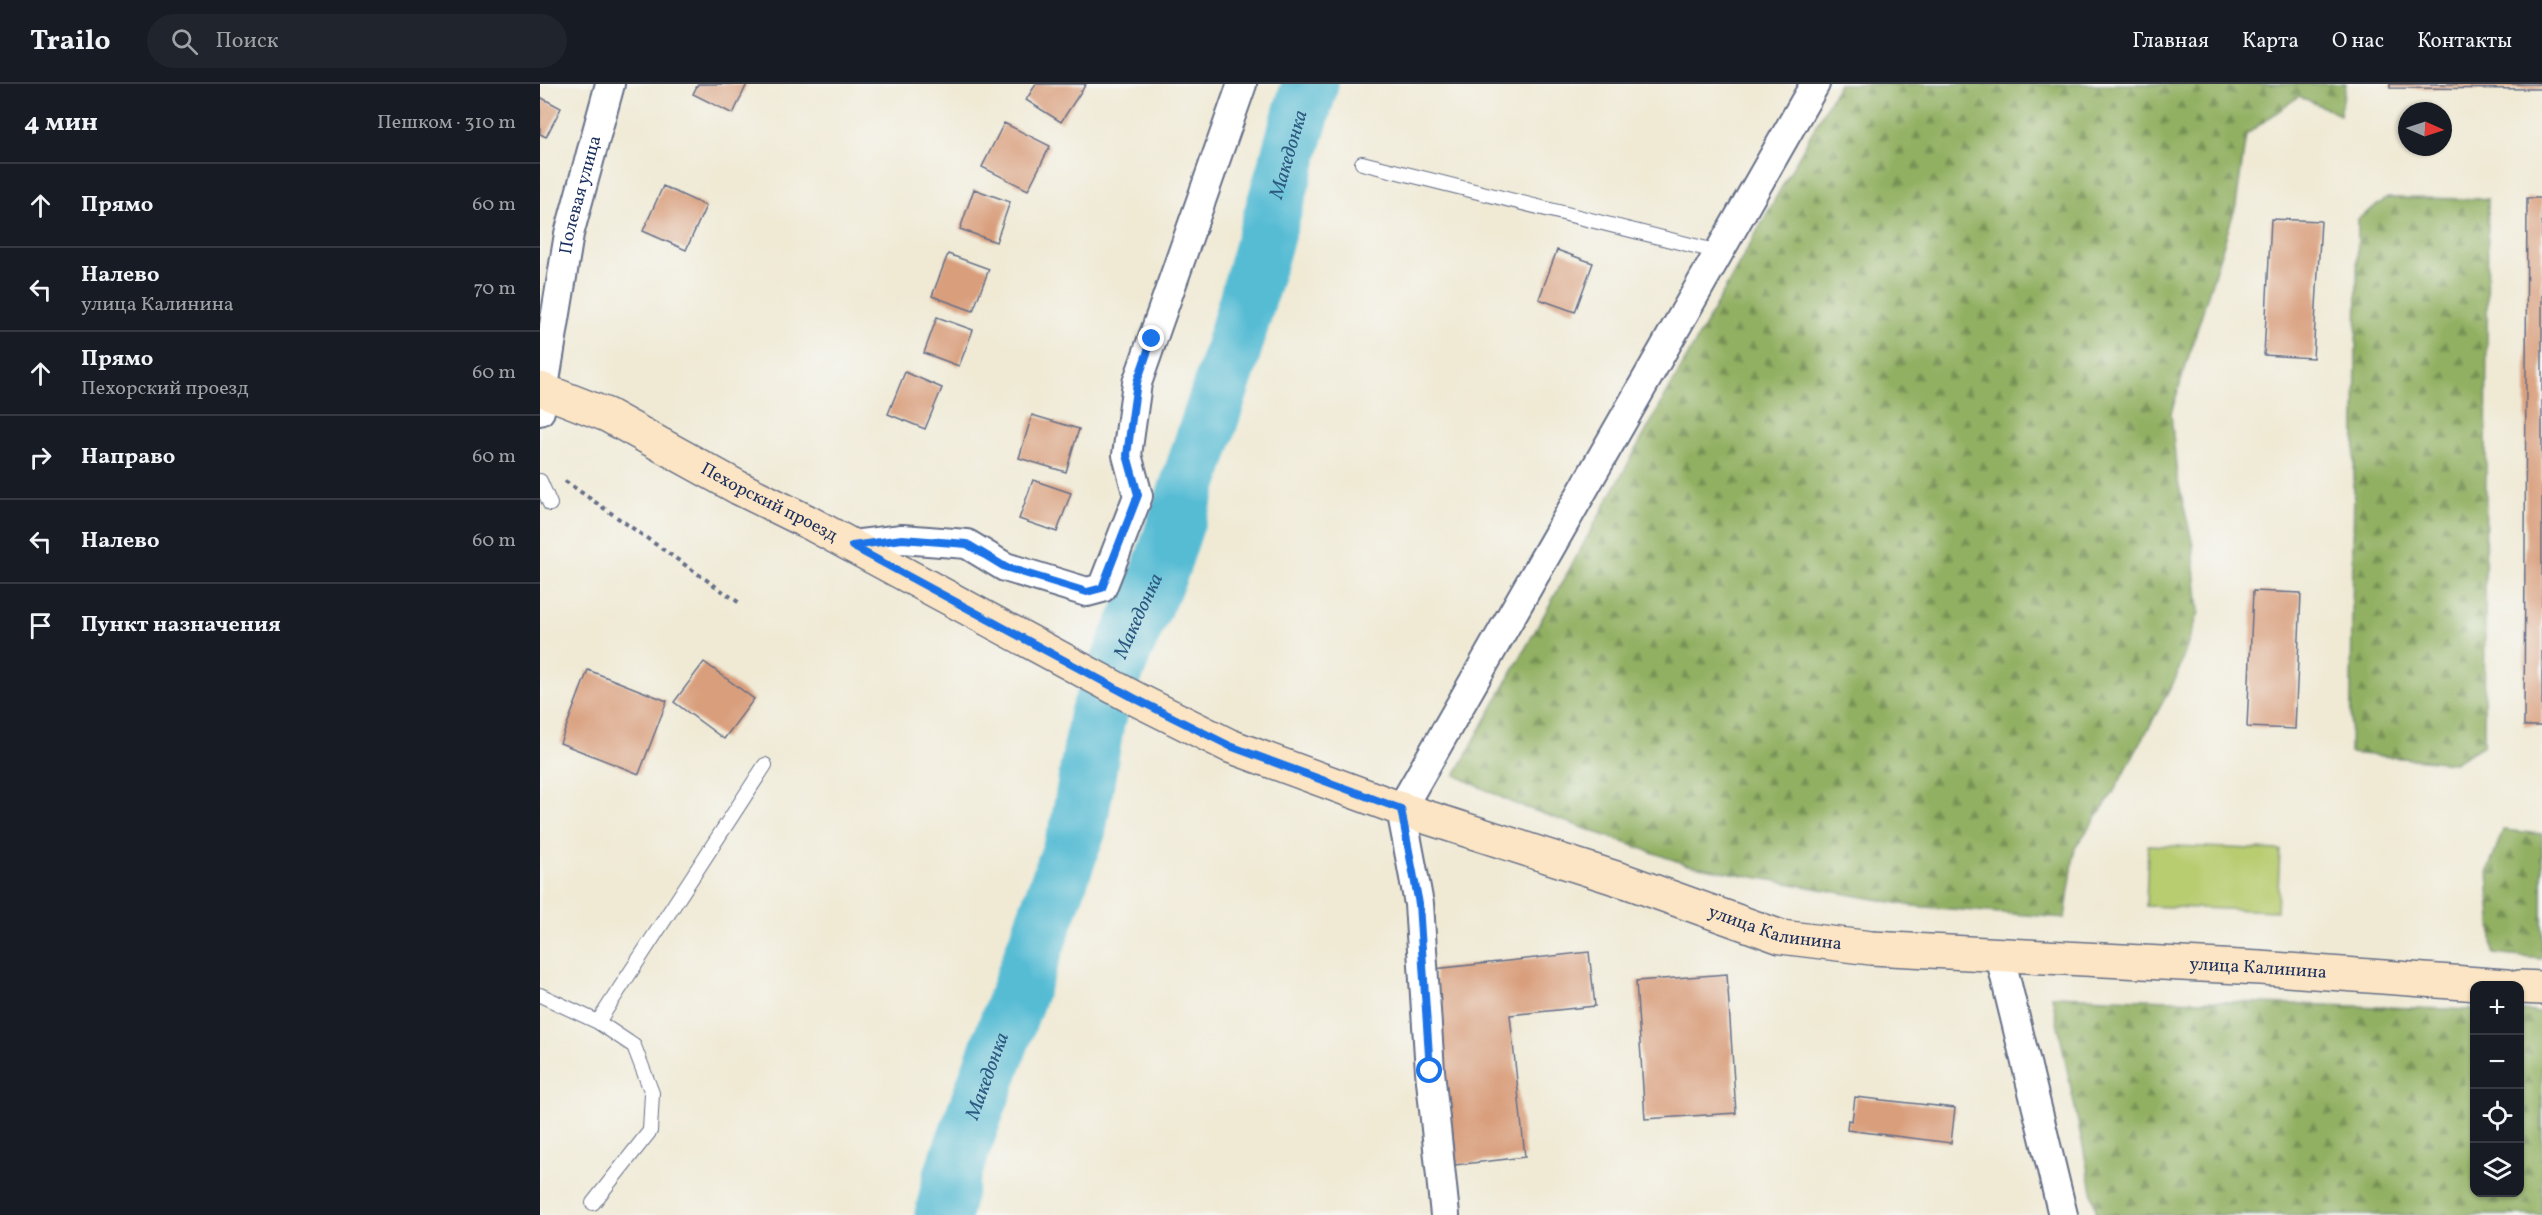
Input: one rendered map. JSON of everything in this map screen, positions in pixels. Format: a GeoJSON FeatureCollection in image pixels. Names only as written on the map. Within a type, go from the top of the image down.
{"type":"FeatureCollection","features":[{"type":"Feature","properties":{"kind":"main road","name":"Пехорский проезд"},"geometry":{"type":"LineString","coordinates":[[542,397],[607,415],[739,488],[1088,673]]}},
{"type":"Feature","properties":{"kind":"main road","name":"улица Калинина"},"geometry":{"type":"LineString","coordinates":[[1088,673],[1230,746],[1401,809],[1628,882],[1781,937],[1871,948],[2260,968],[2470,983]]}},
{"type":"Feature","properties":{"kind":"main road"},"geometry":{"type":"LineString","coordinates":[[2524,987],[2542,988]]}},
{"type":"Feature","properties":{"kind":"street","name":"Полевая улица"},"geometry":{"type":"LineString","coordinates":[[542,397],[569,234],[610,84]]}},
{"type":"Feature","properties":{"kind":"street"},"geometry":{"type":"LineString","coordinates":[[852,546],[902,539],[967,544],[1005,567],[1087,592],[1102,588],[1138,495],[1127,455],[1137,382],[1242,84]]}},
{"type":"Feature","properties":{"kind":"street"},"geometry":{"type":"LineString","coordinates":[[1445,1215],[1430,1071],[1419,904],[1401,809],[1815,84]]}},
{"type":"Feature","properties":{"kind":"street"},"geometry":{"type":"LineString","coordinates":[[2000,956],[2063,1215]]}},
{"type":"Feature","properties":{"kind":"lane"},"geometry":{"type":"LineString","coordinates":[[1362,164],[1719,252]]}},
{"type":"Feature","properties":{"kind":"lane"},"geometry":{"type":"LineString","coordinates":[[540,481],[549,504]]}},
{"type":"Feature","properties":{"kind":"lane"},"geometry":{"type":"LineString","coordinates":[[598,1022],[765,765]]}},
{"type":"Feature","properties":{"kind":"lane"},"geometry":{"type":"LineString","coordinates":[[540,995],[598,1022],[634,1046],[652,1093],[650,1131],[593,1203]]}},
{"type":"Feature","properties":{"kind":"path"},"geometry":{"type":"LineString","coordinates":[[559,477],[741,604]]}},
{"type":"Feature","properties":{"kind":"green space"},"geometry":{"type":"Polygon","coordinates":[[[1839,84],[2346,84],[2340,115],[2299,96],[2246,135],[2236,205],[2171,413],[2177,477],[2193,545],[2199,612],[2176,678],[2113,793],[2075,848],[2065,918],[1913,906],[1688,865],[1513,803],[1455,775],[1839,84]]]}},
{"type":"Feature","properties":{"kind":"green space"},"geometry":{"type":"Polygon","coordinates":[[[2387,198],[2488,199],[2484,745],[2454,763],[2350,753],[2358,219],[2387,198]]]}},
{"type":"Feature","properties":{"kind":"green space"},"geometry":{"type":"Polygon","coordinates":[[[2503,830],[2542,834],[2542,959],[2493,954],[2488,870],[2503,830]]]}},
{"type":"Feature","properties":{"kind":"green space"},"geometry":{"type":"Polygon","coordinates":[[[2148,845],[2280,850],[2277,911],[2146,906],[2148,845]]]}},
{"type":"Feature","properties":{"kind":"green space"},"geometry":{"type":"Polygon","coordinates":[[[2052,996],[2470,1010],[2470,1197],[2524,1197],[2524,1011],[2542,1012],[2542,1215],[2097,1215],[2052,996]]]}},
{"type":"Feature","properties":{"kind":"building"},"geometry":{"type":"Polygon","coordinates":[[[698,84],[747,84],[733,114],[693,94],[698,84]]]}},
{"type":"Feature","properties":{"kind":"building"},"geometry":{"type":"Polygon","coordinates":[[[1036,84],[1086,84],[1061,122],[1026,100],[1036,84]]]}},
{"type":"Feature","properties":{"kind":"building"},"geometry":{"type":"Polygon","coordinates":[[[2390,84],[2542,84],[2542,89],[2390,88],[2390,84]]]}},
{"type":"Feature","properties":{"kind":"building"},"geometry":{"type":"Polygon","coordinates":[[[540,97],[561,108],[546,137],[540,134],[540,97]]]}},
{"type":"Feature","properties":{"kind":"building"},"geometry":{"type":"Polygon","coordinates":[[[1004,123],[1050,146],[1028,190],[982,167],[1004,123]]]}},
{"type":"Feature","properties":{"kind":"building"},"geometry":{"type":"Polygon","coordinates":[[[663,186],[706,206],[686,250],[643,231],[663,186]]]}},
{"type":"Feature","properties":{"kind":"building"},"geometry":{"type":"Polygon","coordinates":[[[974,189],[1010,202],[996,242],[960,229],[974,189]]]}},
{"type":"Feature","properties":{"kind":"building"},"geometry":{"type":"Polygon","coordinates":[[[2527,198],[2542,198],[2542,726],[2524,726],[2527,198]]]}},
{"type":"Feature","properties":{"kind":"building"},"geometry":{"type":"Polygon","coordinates":[[[2271,219],[2321,221],[2313,358],[2264,355],[2271,219]]]}},
{"type":"Feature","properties":{"kind":"building"},"geometry":{"type":"Polygon","coordinates":[[[1557,250],[1593,263],[1575,312],[1539,299],[1557,250]]]}},
{"type":"Feature","properties":{"kind":"building"},"geometry":{"type":"Polygon","coordinates":[[[948,254],[989,269],[973,311],[932,296],[948,254]]]}},
{"type":"Feature","properties":{"kind":"building"},"geometry":{"type":"Polygon","coordinates":[[[937,317],[973,330],[959,366],[924,353],[937,317]]]}},
{"type":"Feature","properties":{"kind":"building"},"geometry":{"type":"Polygon","coordinates":[[[905,372],[942,388],[925,429],[888,414],[905,372]]]}},
{"type":"Feature","properties":{"kind":"building"},"geometry":{"type":"Polygon","coordinates":[[[1032,415],[1079,429],[1066,472],[1019,458],[1032,415]]]}},
{"type":"Feature","properties":{"kind":"building"},"geometry":{"type":"Polygon","coordinates":[[[1033,480],[1071,493],[1057,532],[1019,519],[1033,480]]]}},
{"type":"Feature","properties":{"kind":"building"},"geometry":{"type":"Polygon","coordinates":[[[2253,591],[2301,593],[2295,729],[2247,727],[2253,591]]]}},
{"type":"Feature","properties":{"kind":"building"},"geometry":{"type":"Polygon","coordinates":[[[704,662],[754,699],[724,739],[674,702],[704,662]]]}},
{"type":"Feature","properties":{"kind":"building"},"geometry":{"type":"Polygon","coordinates":[[[588,670],[667,701],[639,774],[560,743],[588,670]]]}},
{"type":"Feature","properties":{"kind":"building"},"geometry":{"type":"Polygon","coordinates":[[[1589,952],[1595,1006],[1510,1015],[1525,1157],[1455,1165],[1434,969],[1589,952]]]}},
{"type":"Feature","properties":{"kind":"building"},"geometry":{"type":"Polygon","coordinates":[[[1727,974],[1736,1113],[1645,1119],[1636,981],[1727,974]]]}},
{"type":"Feature","properties":{"kind":"building"},"geometry":{"type":"Polygon","coordinates":[[[1855,1097],[1955,1108],[1951,1143],[1847,1130],[1848,1120],[1852,1121],[1855,1097]]]}},
{"type":"Feature","properties":{"kind":"waterway","name":"Македонка"},"geometry":{"type":"LineString","coordinates":[[943,1215],[952,1176],[1078,829],[1097,717],[1125,647],[1160,571],[1229,363],[1310,84]]}},
{"type":"Feature","properties":{"kind":"route"},"geometry":{"type":"LineString","coordinates":[[1152,339],[1137,382],[1127,455],[1138,495],[1102,588],[1087,592],[1005,567],[967,544],[902,539],[852,546],[1134,698],[1230,746],[1401,809],[1419,904],[1430,1071]]}}]}
